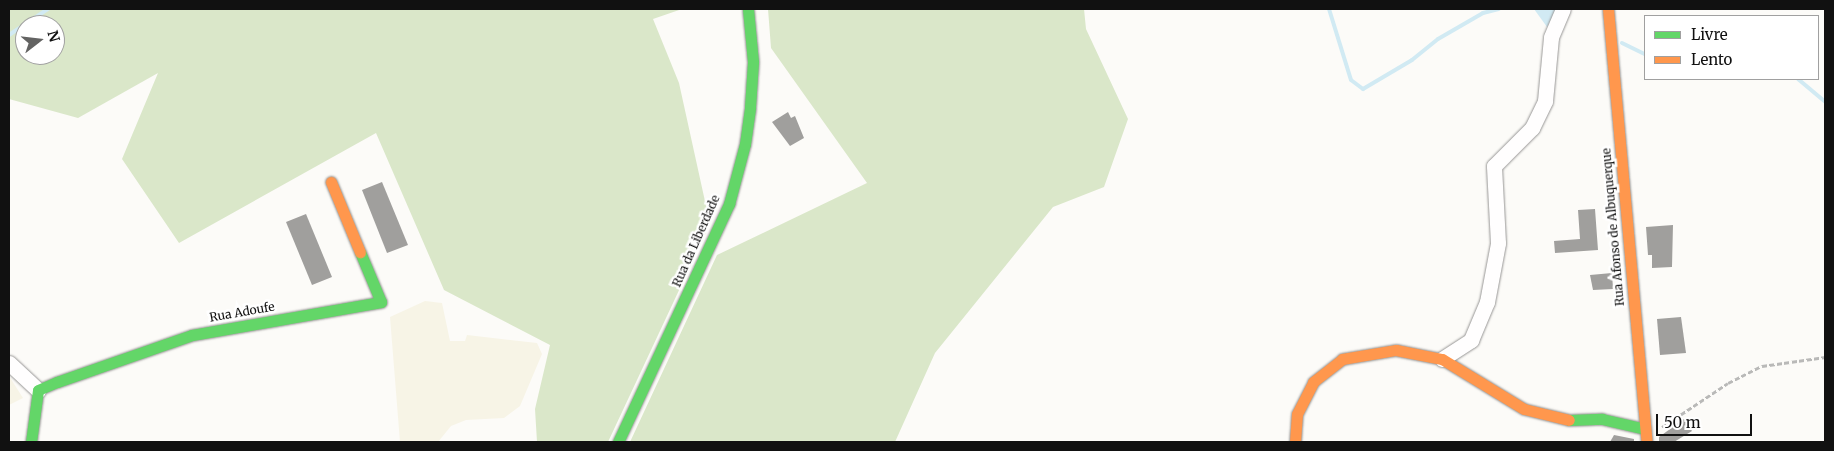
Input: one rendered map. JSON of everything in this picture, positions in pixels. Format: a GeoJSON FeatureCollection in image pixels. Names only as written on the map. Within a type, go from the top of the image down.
{"type":"FeatureCollection","features":[{"type":"Feature","properties":{"kind":"street","name":"Rua da Liberdade"},"geometry":{"type":"LineString","coordinates":[[618,442],[729,204],[745,144],[750,107],[753,62],[748,9]]}},
{"type":"Feature","properties":{"kind":"street"},"geometry":{"type":"LineString","coordinates":[[1442,359],[1471,340],[1487,302],[1498,243],[1494,166],[1532,128],[1545,101],[1551,37],[1563,9]]}},
{"type":"Feature","properties":{"kind":"street","name":"Rua Afonso de Albuquerque"},"geometry":{"type":"LineString","coordinates":[[1608,9],[1646,436]]}},
{"type":"Feature","properties":{"kind":"street","name":"Rua Adoufe"},"geometry":{"type":"LineString","coordinates":[[38,390],[192,335],[381,302],[331,182]]}},
{"type":"Feature","properties":{"kind":"street"},"geometry":{"type":"LineString","coordinates":[[1295,442],[1297,414],[1313,382],[1342,359],[1396,350],[1442,359],[1524,409],[1559,420],[1602,419],[1646,436]]}},
{"type":"Feature","properties":{"kind":"street"},"geometry":{"type":"LineString","coordinates":[[9,363],[38,390],[31,442]]}},
{"type":"Feature","properties":{"kind":"path"},"geometry":{"type":"LineString","coordinates":[[1646,436],[1728,383],[1762,366],[1825,358]]}},
{"type":"Feature","properties":{"kind":"shaded area"},"geometry":{"type":"Polygon","coordinates":[[[425,301],[442,303],[450,341],[465,341],[467,335],[537,343],[542,354],[520,406],[504,418],[466,420],[451,426],[438,442],[400,442],[390,317],[425,301]]]}},
{"type":"Feature","properties":{"kind":"shaded area"},"geometry":{"type":"Polygon","coordinates":[[[9,376],[23,398],[9,405],[9,376]]]}},
{"type":"Feature","properties":{"kind":"green space"},"geometry":{"type":"Polygon","coordinates":[[[9,9],[682,9],[653,19],[679,83],[710,224],[608,442],[537,442],[535,409],[550,345],[444,290],[376,133],[179,243],[122,159],[158,73],[78,118],[9,99],[9,9]]]}},
{"type":"Feature","properties":{"kind":"green space"},"geometry":{"type":"Polygon","coordinates":[[[768,9],[1084,9],[1086,29],[1128,119],[1104,187],[1053,207],[935,353],[895,442],[630,442],[717,255],[867,183],[771,48],[768,9]]]}},
{"type":"Feature","properties":{"kind":"water"},"geometry":{"type":"Polygon","coordinates":[[[1534,9],[1557,9],[1547,27],[1534,9]]]}},
{"type":"Feature","properties":{"kind":"building"},"geometry":{"type":"Polygon","coordinates":[[[788,112],[791,118],[795,116],[804,138],[790,146],[772,122],[788,112]]]}},
{"type":"Feature","properties":{"kind":"building"},"geometry":{"type":"Polygon","coordinates":[[[382,182],[408,245],[387,253],[362,190],[382,182]]]}},
{"type":"Feature","properties":{"kind":"building"},"geometry":{"type":"Polygon","coordinates":[[[1595,209],[1598,250],[1555,253],[1554,241],[1580,239],[1578,210],[1595,209]]]}},
{"type":"Feature","properties":{"kind":"building"},"geometry":{"type":"Polygon","coordinates":[[[306,214],[332,277],[312,285],[286,222],[306,214]]]}},
{"type":"Feature","properties":{"kind":"building"},"geometry":{"type":"Polygon","coordinates":[[[1673,225],[1672,267],[1652,268],[1652,255],[1648,255],[1646,227],[1673,225]]]}},
{"type":"Feature","properties":{"kind":"building"},"geometry":{"type":"Polygon","coordinates":[[[1612,273],[1613,289],[1593,290],[1590,275],[1612,273]]]}},
{"type":"Feature","properties":{"kind":"building"},"geometry":{"type":"Polygon","coordinates":[[[1681,317],[1686,353],[1660,355],[1657,319],[1681,317]]]}},
{"type":"Feature","properties":{"kind":"building"},"geometry":{"type":"Polygon","coordinates":[[[1684,419],[1692,431],[1674,442],[1659,442],[1659,437],[1684,419]]]}},
{"type":"Feature","properties":{"kind":"building"},"geometry":{"type":"Polygon","coordinates":[[[1614,435],[1634,439],[1634,442],[1610,442],[1614,435]]]}},
{"type":"Feature","properties":{"kind":"waterway"},"geometry":{"type":"LineString","coordinates":[[9,35],[48,9]]}},
{"type":"Feature","properties":{"kind":"waterway"},"geometry":{"type":"LineString","coordinates":[[1329,9],[1351,80],[1363,89],[1412,60],[1438,39],[1483,13],[1499,9]]}},
{"type":"Feature","properties":{"kind":"waterway"},"geometry":{"type":"LineString","coordinates":[[1622,43],[1644,54]]}},
{"type":"Feature","properties":{"kind":"waterway"},"geometry":{"type":"LineString","coordinates":[[1799,80],[1825,102]]}},
{"type":"Feature","properties":{"kind":"traffic: fast"},"geometry":{"type":"LineString","coordinates":[[618,442],[729,204],[745,144],[750,107],[753,62],[748,9]]}},
{"type":"Feature","properties":{"kind":"traffic: fast"},"geometry":{"type":"LineString","coordinates":[[31,442],[38,390],[57,382],[192,335],[381,302],[360,252]]}},
{"type":"Feature","properties":{"kind":"traffic: fast"},"geometry":{"type":"LineString","coordinates":[[1569,420],[1602,419],[1645,429]]}},
{"type":"Feature","properties":{"kind":"traffic: slow"},"geometry":{"type":"LineString","coordinates":[[1608,9],[1647,442]]}},
{"type":"Feature","properties":{"kind":"traffic: slow"},"geometry":{"type":"LineString","coordinates":[[331,182],[360,252]]}},
{"type":"Feature","properties":{"kind":"traffic: slow"},"geometry":{"type":"LineString","coordinates":[[1295,442],[1297,414],[1313,382],[1342,359],[1396,350],[1442,359],[1524,409],[1569,420]]}}]}
